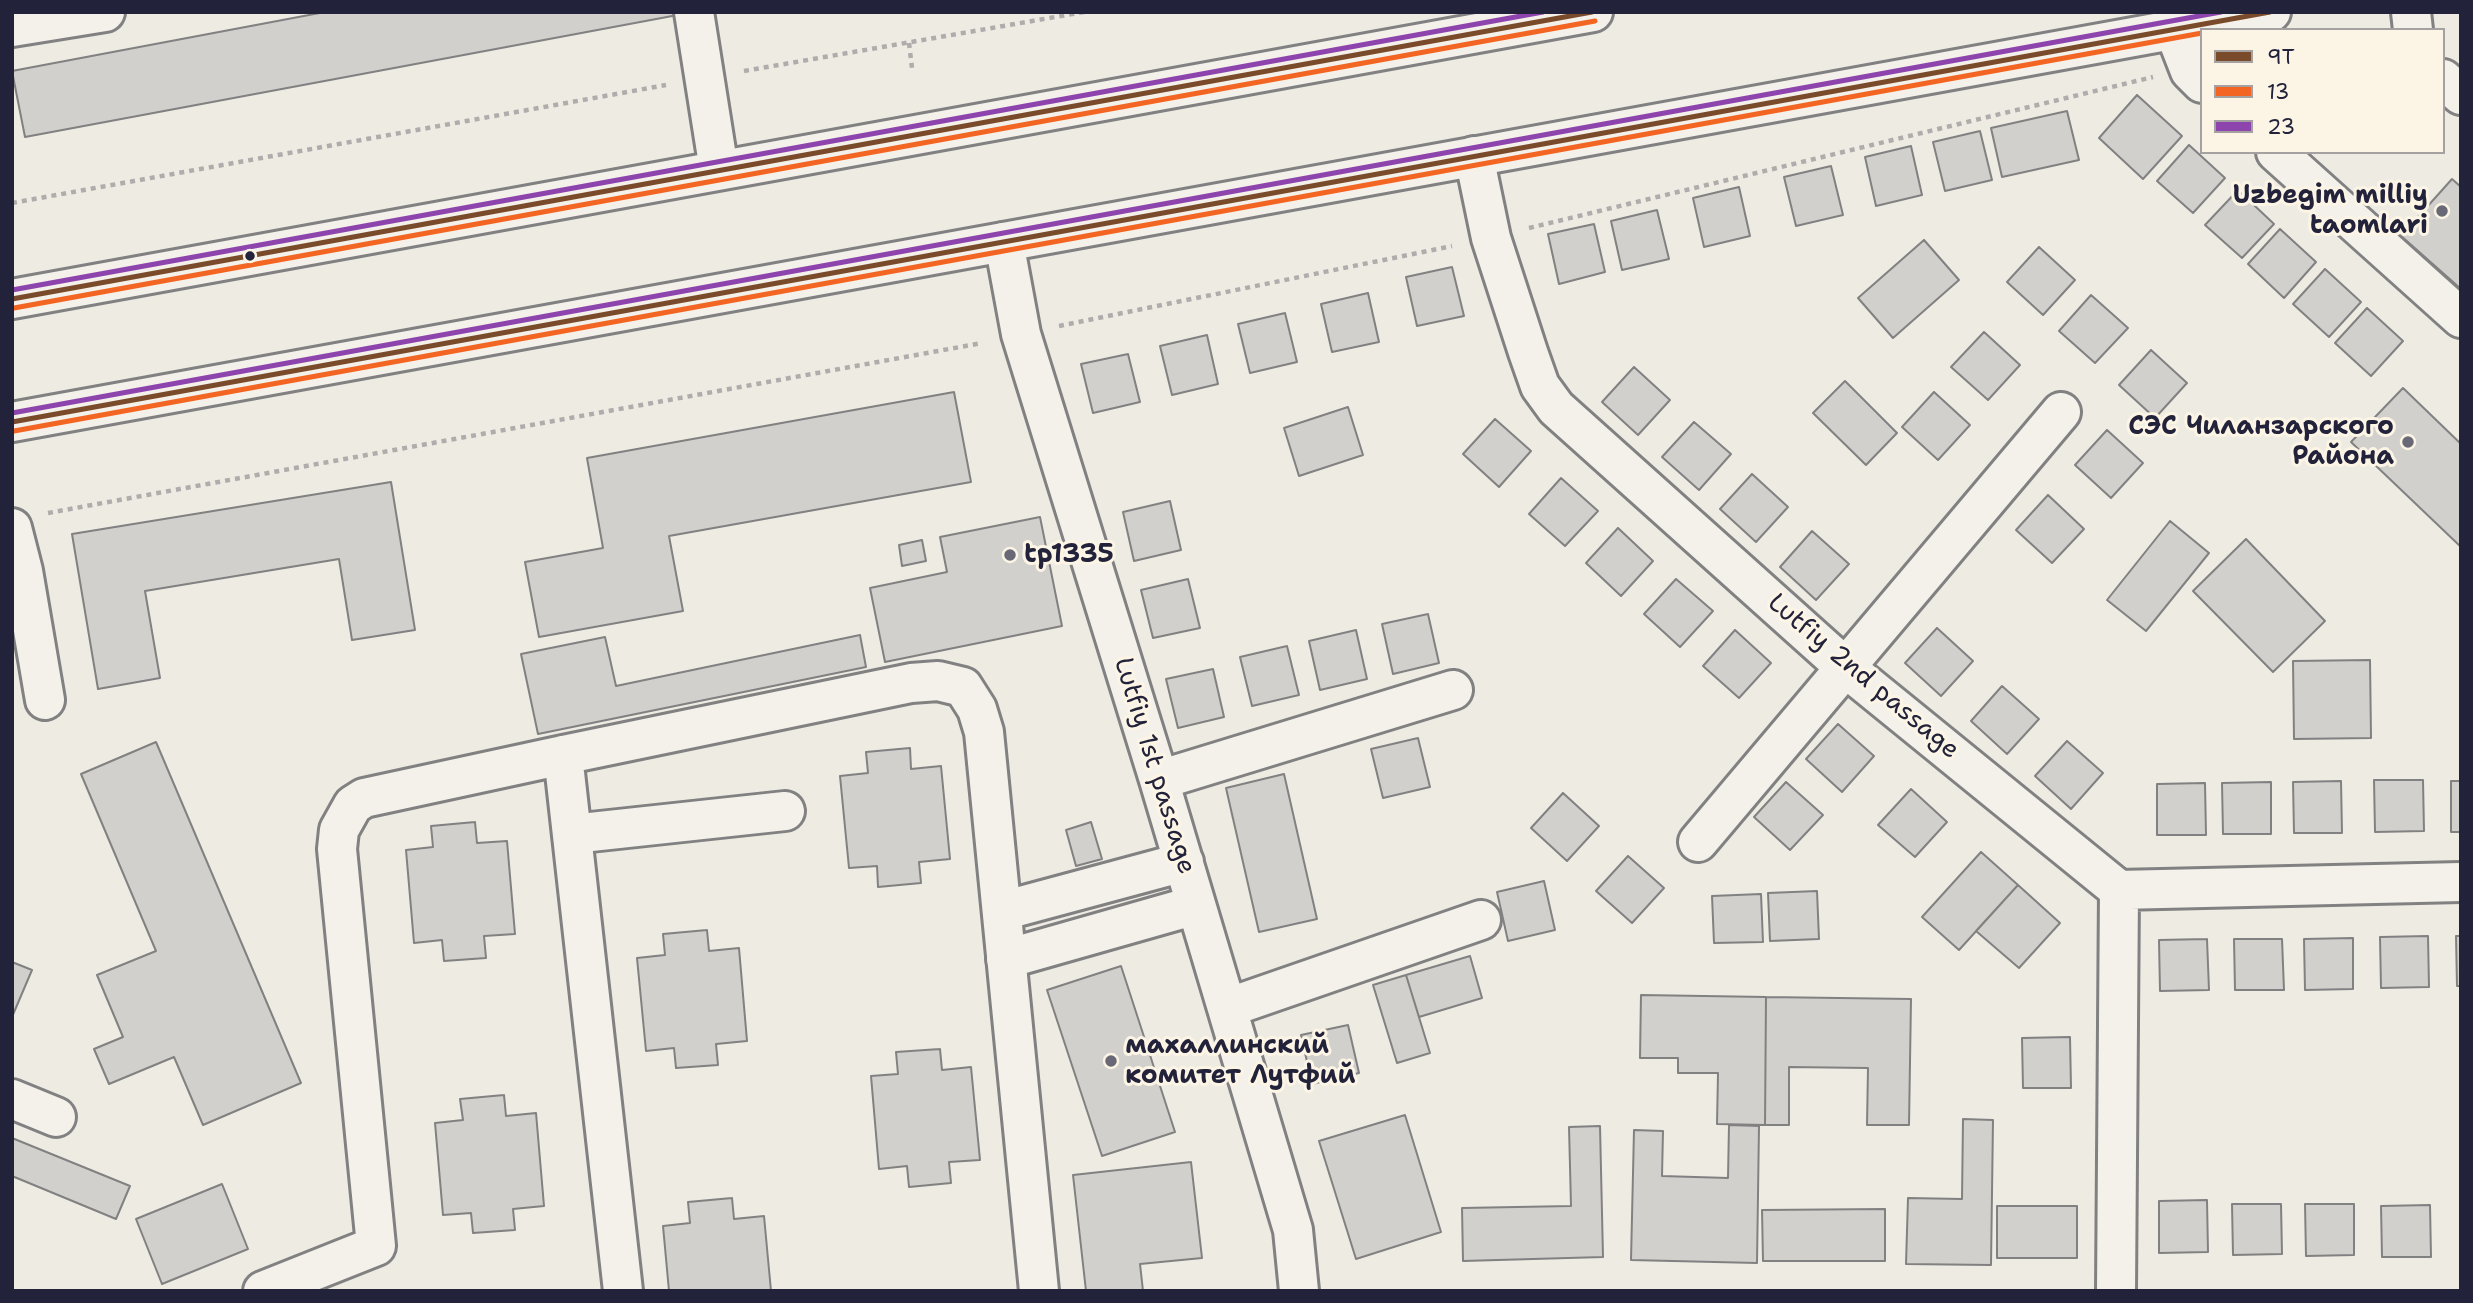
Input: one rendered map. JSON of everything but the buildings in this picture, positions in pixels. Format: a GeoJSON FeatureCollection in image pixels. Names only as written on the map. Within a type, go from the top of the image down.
{"type":"FeatureCollection","features":[{"type":"Feature","properties":{"kind":"main road"},"geometry":{"type":"LineString","coordinates":[[12,27],[105,12]]}},
{"type":"Feature","properties":{"kind":"main road"},"geometry":{"type":"LineString","coordinates":[[694,12],[719,170]]}},
{"type":"Feature","properties":{"kind":"main road"},"geometry":{"type":"LineString","coordinates":[[12,299],[1593,12]]}},
{"type":"Feature","properties":{"kind":"main road"},"geometry":{"type":"LineString","coordinates":[[12,422],[2271,12]]}},
{"type":"Feature","properties":{"kind":"main road"},"geometry":{"type":"LineString","coordinates":[[2174,30],[2196,77]]}},
{"type":"Feature","properties":{"kind":"main road"},"geometry":{"type":"LineString","coordinates":[[2445,81],[2461,95]]}},
{"type":"Feature","properties":{"kind":"main road"},"geometry":{"type":"LineString","coordinates":[[2278,154],[2461,318]]}},
{"type":"Feature","properties":{"kind":"main road","name":"Lutfiy 2nd passage"},"geometry":{"type":"LineString","coordinates":[[1474,156],[1492,238],[1540,386],[1556,408],[1846,668],[2119,890]]}},
{"type":"Feature","properties":{"kind":"main road","name":"Lutfiy 1st passage"},"geometry":{"type":"LineString","coordinates":[[1004,242],[1021,334],[1184,862],[1293,1230],[1300,1291]]}},
{"type":"Feature","properties":{"kind":"main road"},"geometry":{"type":"LineString","coordinates":[[1698,842],[2061,412]]}},
{"type":"Feature","properties":{"kind":"main road"},"geometry":{"type":"LineString","coordinates":[[26,521],[23,571],[45,700]]}},
{"type":"Feature","properties":{"kind":"main road"},"geometry":{"type":"LineString","coordinates":[[263,1291],[376,1246],[337,849],[338,830],[353,805],[364,798],[563,755],[911,683],[938,681],[963,687],[977,709],[984,732],[1038,1291]]}},
{"type":"Feature","properties":{"kind":"main road"},"geometry":{"type":"LineString","coordinates":[[1159,780],[1453,690]]}},
{"type":"Feature","properties":{"kind":"main road"},"geometry":{"type":"LineString","coordinates":[[563,755],[623,1291]]}},
{"type":"Feature","properties":{"kind":"main road"},"geometry":{"type":"LineString","coordinates":[[572,834],[785,811]]}},
{"type":"Feature","properties":{"kind":"main road"},"geometry":{"type":"LineString","coordinates":[[1002,911],[1184,862]]}},
{"type":"Feature","properties":{"kind":"main road"},"geometry":{"type":"LineString","coordinates":[[2116,1291],[2119,890],[2461,882]]}},
{"type":"Feature","properties":{"kind":"main road"},"geometry":{"type":"LineString","coordinates":[[1006,959],[1196,905]]}},
{"type":"Feature","properties":{"kind":"main road"},"geometry":{"type":"LineString","coordinates":[[1227,1008],[1480,920]]}},
{"type":"Feature","properties":{"kind":"main road"},"geometry":{"type":"LineString","coordinates":[[12,1099],[56,1117]]}},
{"type":"Feature","properties":{"kind":"path"},"geometry":{"type":"LineString","coordinates":[[12,203],[1084,12]]}},
{"type":"Feature","properties":{"kind":"path"},"geometry":{"type":"LineString","coordinates":[[909,43],[912,68]]}},
{"type":"Feature","properties":{"kind":"path"},"geometry":{"type":"LineString","coordinates":[[26,521],[1021,334],[1492,238],[2138,79],[2196,77]]}},
{"type":"Feature","properties":{"kind":"transit line","name":"23"},"geometry":{"type":"LineString","coordinates":[[12,290],[1543,12]]}},
{"type":"Feature","properties":{"kind":"transit line","name":"9Т"},"geometry":{"type":"LineString","coordinates":[[12,299],[1592,12]]}},
{"type":"Feature","properties":{"kind":"transit line","name":"23"},"geometry":{"type":"LineString","coordinates":[[12,413],[2221,12]]}},
{"type":"Feature","properties":{"kind":"transit line","name":"9Т"},"geometry":{"type":"LineString","coordinates":[[12,422],[2270,12]]}},
{"type":"Feature","properties":{"kind":"transit line","name":"13"},"geometry":{"type":"LineString","coordinates":[[14,308],[1595,21]]}},
{"type":"Feature","properties":{"kind":"transit line","name":"13"},"geometry":{"type":"LineString","coordinates":[[14,431],[2200,33]]}},
{"type":"Feature","properties":{"kind":"place","name":"Uzbegim milliy taomlari"},"geometry":{"type":"Point","coordinates":[2442,211]}},
{"type":"Feature","properties":{"kind":"place","name":"СЭС Чиланзарского Района"},"geometry":{"type":"Point","coordinates":[2408,442]}},
{"type":"Feature","properties":{"kind":"place","name":"tp1335"},"geometry":{"type":"Point","coordinates":[1010,555]}},
{"type":"Feature","properties":{"kind":"place","name":"махаллинский комитет Лутфий"},"geometry":{"type":"Point","coordinates":[1111,1061]}}]}
